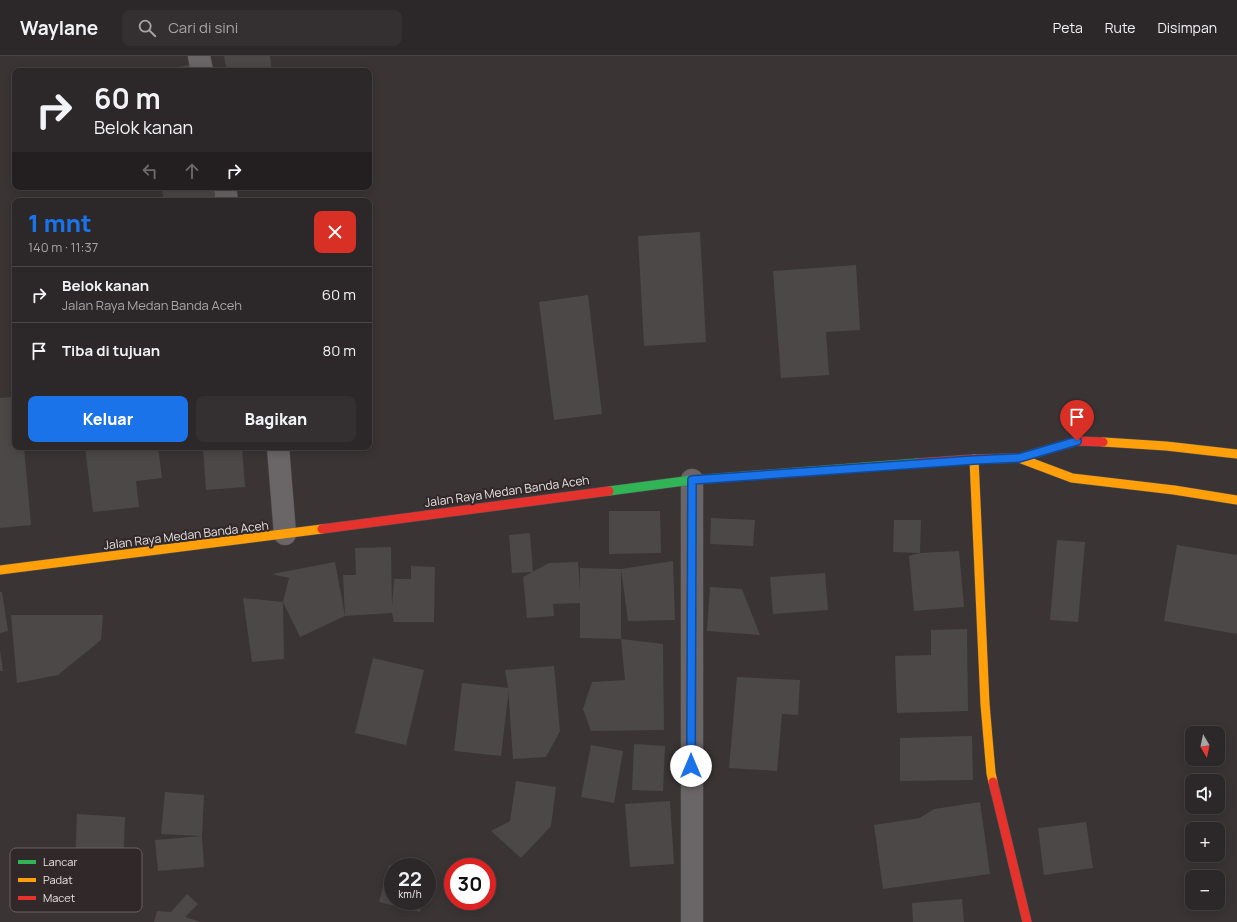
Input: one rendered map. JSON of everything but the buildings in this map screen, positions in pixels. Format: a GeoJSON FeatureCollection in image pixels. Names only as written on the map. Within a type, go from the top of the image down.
{"type":"FeatureCollection","features":[{"type":"Feature","properties":{"kind":"main road","name":"Jalan Raya Medan Banda Aceh"},"geometry":{"type":"LineString","coordinates":[[0,570],[692,480],[1019,458],[1077,441],[1166,446],[1237,454]]}},
{"type":"Feature","properties":{"kind":"main road","name":"Jalan Raya Medan Banda Aceh"},"geometry":{"type":"LineString","coordinates":[[1019,458],[1072,478],[1174,490],[1237,500]]}},
{"type":"Feature","properties":{"kind":"main road"},"geometry":{"type":"LineString","coordinates":[[974,460],[984,696],[991,773],[1027,922]]}},
{"type":"Feature","properties":{"kind":"street"},"geometry":{"type":"LineString","coordinates":[[199,56],[201,68]]}},
{"type":"Feature","properties":{"kind":"street"},"geometry":{"type":"LineString","coordinates":[[278,450],[285,534]]}},
{"type":"Feature","properties":{"kind":"street"},"geometry":{"type":"LineString","coordinates":[[692,480],[692,922]]}},
{"type":"Feature","properties":{"kind":"traffic: fast"},"geometry":{"type":"LineString","coordinates":[[609,491],[692,480],[918,463]]}},
{"type":"Feature","properties":{"kind":"traffic: slow"},"geometry":{"type":"LineString","coordinates":[[1103,442],[1166,446],[1237,454]]}},
{"type":"Feature","properties":{"kind":"traffic: slow"},"geometry":{"type":"LineString","coordinates":[[1019,458],[1072,478],[1174,490],[1237,500]]}},
{"type":"Feature","properties":{"kind":"traffic: slow"},"geometry":{"type":"LineString","coordinates":[[974,459],[985,704],[993,782]]}},
{"type":"Feature","properties":{"kind":"traffic: slow"},"geometry":{"type":"LineString","coordinates":[[0,570],[322,529]]}},
{"type":"Feature","properties":{"kind":"traffic: jam"},"geometry":{"type":"LineString","coordinates":[[918,463],[974,459],[1019,458],[1077,441],[1103,442]]}},
{"type":"Feature","properties":{"kind":"traffic: jam"},"geometry":{"type":"LineString","coordinates":[[322,529],[609,491]]}},
{"type":"Feature","properties":{"kind":"traffic: jam"},"geometry":{"type":"LineString","coordinates":[[993,782],[1027,922]]}},
{"type":"Feature","properties":{"kind":"route"},"geometry":{"type":"LineString","coordinates":[[691,766],[692,480],[1019,458],[1077,441]]}}]}
